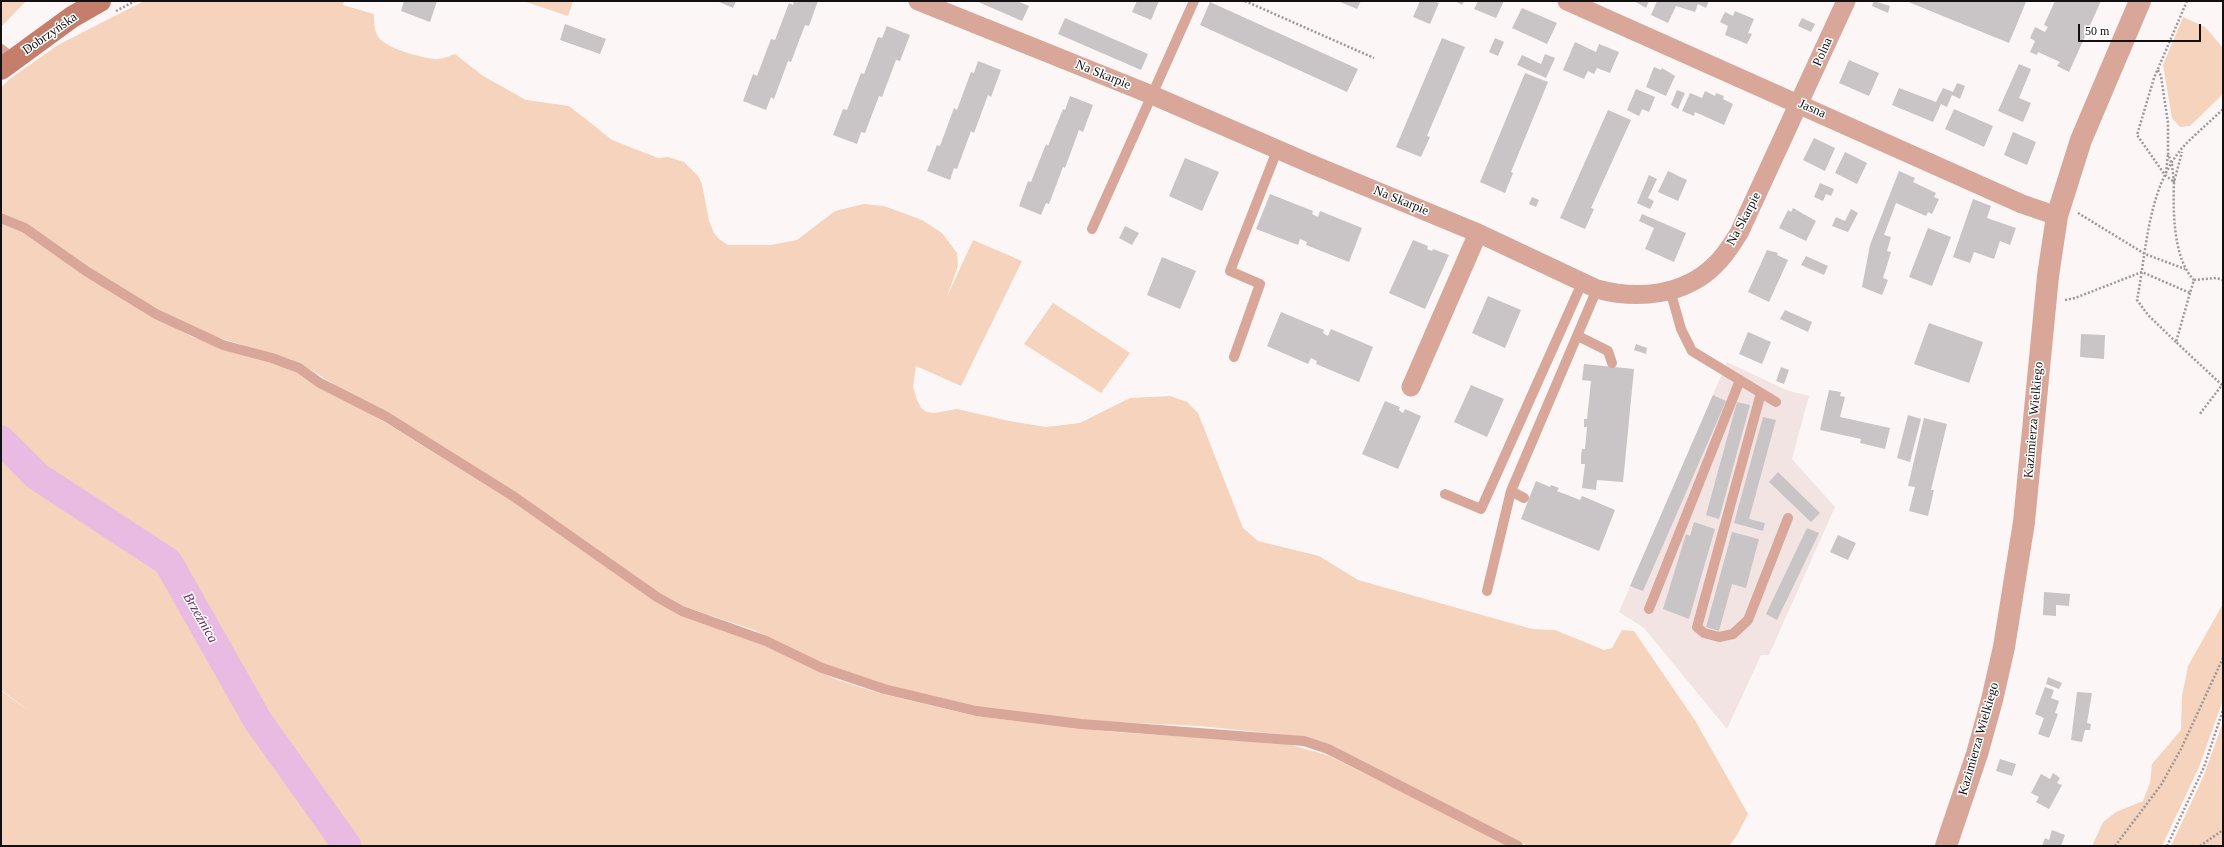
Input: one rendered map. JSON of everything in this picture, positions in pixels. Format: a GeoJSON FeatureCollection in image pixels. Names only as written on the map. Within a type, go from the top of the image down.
{"type":"FeatureCollection","features":[{"type":"Feature","properties":{"kind":"main road","name":"Dobrzyńska"},"geometry":{"type":"LineString","coordinates":[[5,59],[100,1]]}},
{"type":"Feature","properties":{"kind":"street","name":"Na Skarpie"},"geometry":{"type":"LineString","coordinates":[[918,1],[1152,95],[1278,148],[1311,164],[1478,233],[1589,286],[1617,294],[1638,295],[1670,290],[1688,284],[1703,275],[1727,251],[1739,233],[1800,104]]}},
{"type":"Feature","properties":{"kind":"street","name":"Jasna"},"geometry":{"type":"LineString","coordinates":[[1567,1],[2022,204],[2067,214]]}},
{"type":"Feature","properties":{"kind":"street","name":"Polna"},"geometry":{"type":"LineString","coordinates":[[1800,104],[1846,1]]}},
{"type":"Feature","properties":{"kind":"street","name":"Kazimierza Wielkiego"},"geometry":{"type":"LineString","coordinates":[[1946,846],[1979,746],[1992,700],[2005,640],[2024,522],[2048,276],[2067,214],[2081,140],[2140,1]]}},
{"type":"Feature","properties":{"kind":"street"},"geometry":{"type":"LineString","coordinates":[[1411,387],[1478,233]]}},
{"type":"Feature","properties":{"kind":"lane"},"geometry":{"type":"LineString","coordinates":[[1092,229],[1194,1]]}},
{"type":"Feature","properties":{"kind":"lane"},"geometry":{"type":"LineString","coordinates":[[1234,357],[1260,284],[1230,271],[1278,148]]}},
{"type":"Feature","properties":{"kind":"lane"},"geometry":{"type":"LineString","coordinates":[[1,218],[25,228],[86,271],[156,314],[224,344],[272,358],[299,368],[320,383],[385,416],[513,496],[657,597],[682,611],[766,641],[822,668],[884,689],[976,711],[1081,724],[1304,741],[1328,749],[1518,846]]}},
{"type":"Feature","properties":{"kind":"lane"},"geometry":{"type":"LineString","coordinates":[[1487,591],[1511,491],[1578,336],[1589,286]]}},
{"type":"Feature","properties":{"kind":"lane"},"geometry":{"type":"LineString","coordinates":[[1445,494],[1480,509],[1589,286]]}},
{"type":"Feature","properties":{"kind":"lane"},"geometry":{"type":"LineString","coordinates":[[1670,290],[1681,329],[1692,351],[1776,402]]}},
{"type":"Feature","properties":{"kind":"lane"},"geometry":{"type":"LineString","coordinates":[[1578,336],[1608,352],[1612,363]]}},
{"type":"Feature","properties":{"kind":"lane"},"geometry":{"type":"LineString","coordinates":[[1649,609],[1740,380]]}},
{"type":"Feature","properties":{"kind":"lane"},"geometry":{"type":"LineString","coordinates":[[1761,393],[1697,627],[1704,633],[1719,637],[1733,634],[1748,620],[1788,518]]}},
{"type":"Feature","properties":{"kind":"lane"},"geometry":{"type":"LineString","coordinates":[[1511,491],[1524,498]]}},
{"type":"Feature","properties":{"kind":"path"},"geometry":{"type":"LineString","coordinates":[[1245,1],[1374,58]]}},
{"type":"Feature","properties":{"kind":"path"},"geometry":{"type":"LineString","coordinates":[[2174,182],[2165,175],[2137,135],[2157,70],[2187,1]]}},
{"type":"Feature","properties":{"kind":"path"},"geometry":{"type":"LineString","coordinates":[[2157,70],[2161,76],[2168,123],[2168,154],[2165,175]]}},
{"type":"Feature","properties":{"kind":"path"},"geometry":{"type":"LineString","coordinates":[[2199,415],[2223,385],[2148,316],[2137,300],[2154,202],[2165,175],[2183,148],[2223,109]]}},
{"type":"Feature","properties":{"kind":"path"},"geometry":{"type":"LineString","coordinates":[[2174,182],[2183,148]]}},
{"type":"Feature","properties":{"kind":"path"},"geometry":{"type":"LineString","coordinates":[[2168,154],[2172,165],[2174,182],[2176,235],[2185,269],[2194,280]]}},
{"type":"Feature","properties":{"kind":"path"},"geometry":{"type":"LineString","coordinates":[[2067,214],[2145,254],[2185,269]]}},
{"type":"Feature","properties":{"kind":"path"},"geometry":{"type":"LineString","coordinates":[[2060,300],[2075,298],[2142,272],[2190,293]]}},
{"type":"Feature","properties":{"kind":"path"},"geometry":{"type":"LineString","coordinates":[[2194,280],[2216,278],[2223,280]]}},
{"type":"Feature","properties":{"kind":"path"},"geometry":{"type":"LineString","coordinates":[[2176,342],[2194,280]]}},
{"type":"Feature","properties":{"kind":"path"},"geometry":{"type":"LineString","coordinates":[[2115,846],[2161,784],[2181,748],[2223,658]]}},
{"type":"Feature","properties":{"kind":"path"},"geometry":{"type":"LineString","coordinates":[[2167,846],[2204,767],[2223,710]]}},
{"type":"Feature","properties":{"kind":"path"},"geometry":{"type":"LineString","coordinates":[[2200,846],[2223,830]]}},
{"type":"Feature","properties":{"kind":"shaded area"},"geometry":{"type":"Polygon","coordinates":[[[1,1],[26,1],[1,27],[1,1]]]}},
{"type":"Feature","properties":{"kind":"shaded area"},"geometry":{"type":"Polygon","coordinates":[[[144,1],[344,1],[343,5],[374,14],[376,33],[383,42],[389,46],[434,59],[455,54],[483,76],[526,100],[569,106],[612,140],[658,158],[668,157],[684,162],[698,176],[702,184],[709,221],[714,233],[719,239],[728,245],[771,245],[797,240],[835,211],[864,204],[884,206],[922,220],[942,233],[957,253],[958,266],[946,299],[973,240],[1022,261],[961,386],[916,366],[913,387],[921,408],[927,412],[934,413],[957,409],[1009,421],[1046,427],[1080,423],[1130,398],[1170,396],[1187,402],[1198,413],[1243,528],[1258,541],[1319,556],[1358,580],[1532,629],[1555,630],[1604,650],[1612,648],[1622,630],[1634,631],[1696,722],[1748,814],[1737,835],[1729,846],[1528,846],[1378,770],[1299,736],[1199,726],[1076,720],[982,708],[852,676],[796,652],[754,630],[680,605],[313,371],[290,359],[206,334],[157,310],[83,264],[28,225],[1,212],[1,87],[11,78],[58,45],[144,1]]]}},
{"type":"Feature","properties":{"kind":"shaded area"},"geometry":{"type":"Polygon","coordinates":[[[523,1],[573,1],[568,16],[523,1]]]}},
{"type":"Feature","properties":{"kind":"shaded area"},"geometry":{"type":"Polygon","coordinates":[[[2183,17],[2205,27],[2223,48],[2223,94],[2190,126],[2180,127],[2172,118],[2163,65],[2183,17]]]}},
{"type":"Feature","properties":{"kind":"shaded area"},"geometry":{"type":"Polygon","coordinates":[[[1,222],[15,227],[156,317],[192,337],[269,361],[294,371],[365,410],[512,501],[656,600],[763,645],[835,679],[878,693],[975,716],[1112,732],[1284,743],[1327,755],[1511,846],[1,846],[1,691],[32,713],[1,690],[1,222]]]}},
{"type":"Feature","properties":{"kind":"shaded area"},"geometry":{"type":"Polygon","coordinates":[[[1053,303],[1130,353],[1101,393],[1024,344],[1053,303]]]}},
{"type":"Feature","properties":{"kind":"shaded area"},"geometry":{"type":"Polygon","coordinates":[[[1727,362],[1786,390],[1809,396],[1792,459],[1835,507],[1769,655],[1761,655],[1727,729],[1644,628],[1619,612],[1727,362]]]}},
{"type":"Feature","properties":{"kind":"shaded area"},"geometry":{"type":"Polygon","coordinates":[[[2223,604],[2223,700],[2199,767],[2162,846],[2092,846],[2103,822],[2116,812],[2143,801],[2150,783],[2152,764],[2181,730],[2182,696],[2188,666],[2223,604]]]}},
{"type":"Feature","properties":{"kind":"shaded area"},"geometry":{"type":"Polygon","coordinates":[[[2223,722],[2223,846],[2171,846],[2204,775],[2223,722]]]}},
{"type":"Feature","properties":{"kind":"building"},"geometry":{"type":"Polygon","coordinates":[[[404,1],[437,1],[430,22],[401,11],[404,1]]]}},
{"type":"Feature","properties":{"kind":"building"},"geometry":{"type":"Polygon","coordinates":[[[717,1],[736,1],[733,8],[717,1]]]}},
{"type":"Feature","properties":{"kind":"building"},"geometry":{"type":"Polygon","coordinates":[[[794,1],[818,1],[809,26],[805,25],[791,62],[788,61],[774,99],[771,97],[766,110],[743,101],[753,74],[757,76],[771,39],[775,40],[789,3],[793,5],[794,1]]]}},
{"type":"Feature","properties":{"kind":"building"},"geometry":{"type":"Polygon","coordinates":[[[976,1],[1017,1],[1029,6],[1022,21],[976,1]]]}},
{"type":"Feature","properties":{"kind":"building"},"geometry":{"type":"Polygon","coordinates":[[[1137,1],[1159,1],[1151,20],[1132,12],[1137,1]]]}},
{"type":"Feature","properties":{"kind":"building"},"geometry":{"type":"Polygon","coordinates":[[[1338,1],[1361,1],[1357,9],[1338,1]]]}},
{"type":"Feature","properties":{"kind":"building"},"geometry":{"type":"Polygon","coordinates":[[[1420,1],[1433,1],[1439,3],[1430,24],[1413,17],[1420,1]]]}},
{"type":"Feature","properties":{"kind":"building"},"geometry":{"type":"Polygon","coordinates":[[[1455,1],[1464,1],[1462,5],[1455,1]]]}},
{"type":"Feature","properties":{"kind":"building"},"geometry":{"type":"Polygon","coordinates":[[[1478,1],[1504,1],[1496,18],[1474,9],[1478,1]]]}},
{"type":"Feature","properties":{"kind":"building"},"geometry":{"type":"Polygon","coordinates":[[[1634,1],[1649,1],[1646,8],[1634,1]]]}},
{"type":"Feature","properties":{"kind":"building"},"geometry":{"type":"Polygon","coordinates":[[[1657,1],[1709,1],[1706,8],[1698,4],[1695,12],[1676,6],[1668,23],[1651,15],[1657,1]]]}},
{"type":"Feature","properties":{"kind":"building"},"geometry":{"type":"Polygon","coordinates":[[[1874,1],[1890,6],[1888,13],[1872,6],[1874,1]]]}},
{"type":"Feature","properties":{"kind":"building"},"geometry":{"type":"Polygon","coordinates":[[[1906,1],[2024,1],[2026,2],[2009,43],[1906,1]]]}},
{"type":"Feature","properties":{"kind":"building"},"geometry":{"type":"Polygon","coordinates":[[[2055,1],[2101,1],[2069,72],[2057,66],[2060,62],[2038,52],[2037,55],[2030,52],[2035,41],[2030,38],[2035,27],[2045,32],[2048,27],[2044,25],[2055,1]]]}},
{"type":"Feature","properties":{"kind":"building"},"geometry":{"type":"Polygon","coordinates":[[[1210,2],[1358,69],[1347,92],[1200,25],[1210,2]]]}},
{"type":"Feature","properties":{"kind":"building"},"geometry":{"type":"Polygon","coordinates":[[[1522,8],[1557,23],[1547,44],[1512,28],[1522,8]]]}},
{"type":"Feature","properties":{"kind":"building"},"geometry":{"type":"Polygon","coordinates":[[[1735,11],[1754,19],[1748,33],[1752,34],[1747,44],[1725,35],[1728,26],[1720,22],[1725,12],[1733,16],[1735,11]]]}},
{"type":"Feature","properties":{"kind":"building"},"geometry":{"type":"Polygon","coordinates":[[[1065,18],[1148,54],[1141,70],[1058,34],[1065,18]]]}},
{"type":"Feature","properties":{"kind":"building"},"geometry":{"type":"Polygon","coordinates":[[[1802,18],[1815,24],[1811,32],[1798,26],[1802,18]]]}},
{"type":"Feature","properties":{"kind":"building"},"geometry":{"type":"Polygon","coordinates":[[[565,24],[606,39],[600,54],[560,40],[565,24]]]}},
{"type":"Feature","properties":{"kind":"building"},"geometry":{"type":"Polygon","coordinates":[[[887,26],[910,35],[900,61],[896,60],[882,97],[879,96],[865,133],[861,132],[857,144],[833,135],[843,109],[847,110],[861,73],[864,74],[878,37],[882,38],[887,26]]]}},
{"type":"Feature","properties":{"kind":"building"},"geometry":{"type":"Polygon","coordinates":[[[1442,38],[1465,47],[1427,136],[1430,137],[1421,157],[1396,147],[1442,38]]]}},
{"type":"Feature","properties":{"kind":"building"},"geometry":{"type":"Polygon","coordinates":[[[1495,38],[1504,42],[1498,56],[1489,52],[1495,38]]]}},
{"type":"Feature","properties":{"kind":"building"},"geometry":{"type":"Polygon","coordinates":[[[1575,42],[1596,52],[1599,44],[1619,52],[1610,73],[1597,68],[1594,74],[1588,71],[1584,79],[1563,70],[1575,42]]]}},
{"type":"Feature","properties":{"kind":"building"},"geometry":{"type":"Polygon","coordinates":[[[1545,54],[1555,58],[1546,78],[1517,65],[1522,55],[1541,64],[1545,54]]]}},
{"type":"Feature","properties":{"kind":"building"},"geometry":{"type":"Polygon","coordinates":[[[1849,60],[1879,73],[1869,96],[1839,83],[1849,60]]]}},
{"type":"Feature","properties":{"kind":"building"},"geometry":{"type":"Polygon","coordinates":[[[978,61],[1001,70],[991,97],[988,95],[974,133],[971,131],[957,169],[954,168],[950,180],[927,171],[937,145],[940,146],[954,108],[957,110],[971,72],[974,73],[978,61]]]}},
{"type":"Feature","properties":{"kind":"building"},"geometry":{"type":"Polygon","coordinates":[[[2019,64],[2031,69],[2019,98],[2031,103],[2023,122],[1998,111],[2019,64]]]}},
{"type":"Feature","properties":{"kind":"building"},"geometry":{"type":"Polygon","coordinates":[[[1654,67],[1661,70],[1662,68],[1675,76],[1666,96],[1646,87],[1654,67]]]}},
{"type":"Feature","properties":{"kind":"building"},"geometry":{"type":"Polygon","coordinates":[[[1525,73],[1548,82],[1511,172],[1513,173],[1505,193],[1480,182],[1525,73]]]}},
{"type":"Feature","properties":{"kind":"building"},"geometry":{"type":"Polygon","coordinates":[[[1957,83],[1965,86],[1960,99],[1952,95],[1947,107],[1941,104],[1933,122],[1892,105],[1899,88],[1936,102],[1943,88],[1953,92],[1957,83]]]}},
{"type":"Feature","properties":{"kind":"building"},"geometry":{"type":"Polygon","coordinates":[[[1636,89],[1655,97],[1649,112],[1642,109],[1639,116],[1627,110],[1636,89]]]}},
{"type":"Feature","properties":{"kind":"building"},"geometry":{"type":"Polygon","coordinates":[[[1677,90],[1685,93],[1678,109],[1671,105],[1677,90]]]}},
{"type":"Feature","properties":{"kind":"building"},"geometry":{"type":"Polygon","coordinates":[[[1705,91],[1715,96],[1716,93],[1724,96],[1723,99],[1733,104],[1724,125],[1695,112],[1694,116],[1682,111],[1690,93],[1702,98],[1705,91]]]}},
{"type":"Feature","properties":{"kind":"building"},"geometry":{"type":"Polygon","coordinates":[[[1070,96],[1093,105],[1083,132],[1079,130],[1065,168],[1063,167],[1049,204],[1046,203],[1041,215],[1019,206],[1028,181],[1031,182],[1046,144],[1048,146],[1070,96]]]}},
{"type":"Feature","properties":{"kind":"building"},"geometry":{"type":"Polygon","coordinates":[[[1954,109],[1993,126],[1984,147],[1945,129],[1954,109]]]}},
{"type":"Feature","properties":{"kind":"building"},"geometry":{"type":"Polygon","coordinates":[[[1608,110],[1631,120],[1591,208],[1594,209],[1585,229],[1560,218],[1608,110]]]}},
{"type":"Feature","properties":{"kind":"building"},"geometry":{"type":"Polygon","coordinates":[[[2013,132],[2036,142],[2027,165],[2004,155],[2013,132]]]}},
{"type":"Feature","properties":{"kind":"building"},"geometry":{"type":"Polygon","coordinates":[[[1814,138],[1835,148],[1825,171],[1803,160],[1814,138]]]}},
{"type":"Feature","properties":{"kind":"building"},"geometry":{"type":"Polygon","coordinates":[[[1845,152],[1867,163],[1857,184],[1835,173],[1845,152]]]}},
{"type":"Feature","properties":{"kind":"building"},"geometry":{"type":"Polygon","coordinates":[[[1185,158],[1219,172],[1202,211],[1169,196],[1185,158]]]}},
{"type":"Feature","properties":{"kind":"building"},"geometry":{"type":"Polygon","coordinates":[[[1668,171],[1687,180],[1678,201],[1658,192],[1668,171]]]}},
{"type":"Feature","properties":{"kind":"building"},"geometry":{"type":"Polygon","coordinates":[[[1899,171],[1915,178],[1913,182],[1936,193],[1934,197],[1939,199],[1932,214],[1928,212],[1926,216],[1896,203],[1884,235],[1891,237],[1887,251],[1891,252],[1883,278],[1888,280],[1882,295],[1862,287],[1870,245],[1899,171]]]}},
{"type":"Feature","properties":{"kind":"building"},"geometry":{"type":"Polygon","coordinates":[[[1649,175],[1657,179],[1648,198],[1654,201],[1650,209],[1637,203],[1649,175]]]}},
{"type":"Feature","properties":{"kind":"building"},"geometry":{"type":"Polygon","coordinates":[[[1820,183],[1834,189],[1831,196],[1826,194],[1823,201],[1814,197],[1820,183]]]}},
{"type":"Feature","properties":{"kind":"building"},"geometry":{"type":"Polygon","coordinates":[[[1270,194],[1313,211],[1312,214],[1318,217],[1320,211],[1362,228],[1349,262],[1306,245],[1307,242],[1300,239],[1298,245],[1256,229],[1270,194]]]}},
{"type":"Feature","properties":{"kind":"building"},"geometry":{"type":"Polygon","coordinates":[[[1532,197],[1539,200],[1536,207],[1529,204],[1532,197]]]}},
{"type":"Feature","properties":{"kind":"building"},"geometry":{"type":"Polygon","coordinates":[[[1973,199],[1991,206],[1987,218],[2016,228],[2010,245],[2000,241],[1994,259],[1974,252],[1970,263],[1953,257],[1973,199]]]}},
{"type":"Feature","properties":{"kind":"building"},"geometry":{"type":"Polygon","coordinates":[[[1793,208],[1816,221],[1806,241],[1779,228],[1788,210],[1791,212],[1793,208]]]}},
{"type":"Feature","properties":{"kind":"building"},"geometry":{"type":"Polygon","coordinates":[[[1851,209],[1858,213],[1848,232],[1832,226],[1836,217],[1845,221],[1851,209]]]}},
{"type":"Feature","properties":{"kind":"building"},"geometry":{"type":"Polygon","coordinates":[[[1642,214],[1686,233],[1674,262],[1645,249],[1654,228],[1639,221],[1642,214]]]}},
{"type":"Feature","properties":{"kind":"building"},"geometry":{"type":"Polygon","coordinates":[[[1125,226],[1139,233],[1132,245],[1119,238],[1125,226]]]}},
{"type":"Feature","properties":{"kind":"building"},"geometry":{"type":"Polygon","coordinates":[[[1928,228],[1951,237],[1932,286],[1909,277],[1928,228]]]}},
{"type":"Feature","properties":{"kind":"building"},"geometry":{"type":"Polygon","coordinates":[[[1413,240],[1428,246],[1427,249],[1432,251],[1433,249],[1449,255],[1425,309],[1389,293],[1413,240]]]}},
{"type":"Feature","properties":{"kind":"building"},"geometry":{"type":"Polygon","coordinates":[[[1767,250],[1778,253],[1777,255],[1788,260],[1769,302],[1748,292],[1767,250]]]}},
{"type":"Feature","properties":{"kind":"building"},"geometry":{"type":"Polygon","coordinates":[[[1806,256],[1828,266],[1824,275],[1801,265],[1806,256]]]}},
{"type":"Feature","properties":{"kind":"building"},"geometry":{"type":"Polygon","coordinates":[[[1162,257],[1196,271],[1180,309],[1147,295],[1162,257]]]}},
{"type":"Feature","properties":{"kind":"building"},"geometry":{"type":"Polygon","coordinates":[[[1488,296],[1521,310],[1505,348],[1472,333],[1488,296]]]}},
{"type":"Feature","properties":{"kind":"building"},"geometry":{"type":"Polygon","coordinates":[[[1785,310],[1812,322],[1808,332],[1780,319],[1785,310]]]}},
{"type":"Feature","properties":{"kind":"building"},"geometry":{"type":"Polygon","coordinates":[[[1281,312],[1324,330],[1323,333],[1328,336],[1331,329],[1373,347],[1359,382],[1316,364],[1317,361],[1311,358],[1308,364],[1267,346],[1281,312]]]}},
{"type":"Feature","properties":{"kind":"building"},"geometry":{"type":"Polygon","coordinates":[[[1929,323],[1983,342],[1969,383],[1914,364],[1929,323]]]}},
{"type":"Feature","properties":{"kind":"building"},"geometry":{"type":"Polygon","coordinates":[[[1748,332],[1771,342],[1762,364],[1739,354],[1748,332]]]}},
{"type":"Feature","properties":{"kind":"building"},"geometry":{"type":"Polygon","coordinates":[[[2081,334],[2105,335],[2104,359],[2080,357],[2081,334]]]}},
{"type":"Feature","properties":{"kind":"building"},"geometry":{"type":"Polygon","coordinates":[[[1636,344],[1647,348],[1646,354],[1634,350],[1636,344]]]}},
{"type":"Feature","properties":{"kind":"building"},"geometry":{"type":"Polygon","coordinates":[[[1584,364],[1634,369],[1623,482],[1597,480],[1596,490],[1582,488],[1585,464],[1581,464],[1581,456],[1582,449],[1585,449],[1587,427],[1584,427],[1584,419],[1587,419],[1591,381],[1582,380],[1584,364]]]}},
{"type":"Feature","properties":{"kind":"building"},"geometry":{"type":"Polygon","coordinates":[[[1781,367],[1789,370],[1784,384],[1776,381],[1781,367]]]}},
{"type":"Feature","properties":{"kind":"building"},"geometry":{"type":"Polygon","coordinates":[[[1471,385],[1504,399],[1487,437],[1454,422],[1471,385]]]}},
{"type":"Feature","properties":{"kind":"building"},"geometry":{"type":"Polygon","coordinates":[[[1829,390],[1841,392],[1840,396],[1845,397],[1840,417],[1890,428],[1885,449],[1860,443],[1861,439],[1820,430],[1829,390]]]}},
{"type":"Feature","properties":{"kind":"building"},"geometry":{"type":"Polygon","coordinates":[[[1713,395],[1726,401],[1643,591],[1630,586],[1713,395]]]}},
{"type":"Feature","properties":{"kind":"building"},"geometry":{"type":"Polygon","coordinates":[[[1385,401],[1400,407],[1399,410],[1403,413],[1405,409],[1421,416],[1398,469],[1362,454],[1385,401]]]}},
{"type":"Feature","properties":{"kind":"building"},"geometry":{"type":"Polygon","coordinates":[[[1737,402],[1750,405],[1719,519],[1706,515],[1737,402]]]}},
{"type":"Feature","properties":{"kind":"building"},"geometry":{"type":"Polygon","coordinates":[[[1908,415],[1921,419],[1910,462],[1897,458],[1908,415]]]}},
{"type":"Feature","properties":{"kind":"building"},"geometry":{"type":"Polygon","coordinates":[[[1763,417],[1776,420],[1749,519],[1765,523],[1763,531],[1734,523],[1763,417]]]}},
{"type":"Feature","properties":{"kind":"building"},"geometry":{"type":"Polygon","coordinates":[[[1924,418],[1947,424],[1931,490],[1934,490],[1928,516],[1909,511],[1915,487],[1908,486],[1924,418]]]}},
{"type":"Feature","properties":{"kind":"building"},"geometry":{"type":"Polygon","coordinates":[[[1778,472],[1820,513],[1811,522],[1769,482],[1778,472]]]}},
{"type":"Feature","properties":{"kind":"building"},"geometry":{"type":"Polygon","coordinates":[[[1536,481],[1550,487],[1551,485],[1559,488],[1557,491],[1580,500],[1582,496],[1615,510],[1599,551],[1521,519],[1536,481]]]}},
{"type":"Feature","properties":{"kind":"building"},"geometry":{"type":"Polygon","coordinates":[[[1694,522],[1715,529],[1689,619],[1663,609],[1686,534],[1690,536],[1694,522]]]}},
{"type":"Feature","properties":{"kind":"building"},"geometry":{"type":"Polygon","coordinates":[[[1807,528],[1819,533],[1777,620],[1766,614],[1807,528]]]}},
{"type":"Feature","properties":{"kind":"building"},"geometry":{"type":"Polygon","coordinates":[[[1732,532],[1759,539],[1746,588],[1732,584],[1719,631],[1706,627],[1732,532]]]}},
{"type":"Feature","properties":{"kind":"building"},"geometry":{"type":"Polygon","coordinates":[[[1838,535],[1856,543],[1848,560],[1830,552],[1838,535]]]}},
{"type":"Feature","properties":{"kind":"building"},"geometry":{"type":"Polygon","coordinates":[[[2044,592],[2070,594],[2069,606],[2056,605],[2056,616],[2043,615],[2044,592]]]}},
{"type":"Feature","properties":{"kind":"building"},"geometry":{"type":"Polygon","coordinates":[[[2048,677],[2062,683],[2059,689],[2046,684],[2048,677]]]}},
{"type":"Feature","properties":{"kind":"building"},"geometry":{"type":"Polygon","coordinates":[[[2045,687],[2054,690],[2051,698],[2059,701],[2055,713],[2058,714],[2049,738],[2038,734],[2044,718],[2035,714],[2045,687]]]}},
{"type":"Feature","properties":{"kind":"building"},"geometry":{"type":"Polygon","coordinates":[[[2077,692],[2092,693],[2087,723],[2091,724],[2090,730],[2085,730],[2082,742],[2071,740],[2077,692]]]}},
{"type":"Feature","properties":{"kind":"building"},"geometry":{"type":"Polygon","coordinates":[[[2000,759],[2016,764],[2012,776],[1996,771],[2000,759]]]}},
{"type":"Feature","properties":{"kind":"building"},"geometry":{"type":"Polygon","coordinates":[[[2053,773],[2060,778],[2057,783],[2062,785],[2049,809],[2036,802],[2039,797],[2031,793],[2041,774],[2050,779],[2053,773]]]}},
{"type":"Feature","properties":{"kind":"building"},"geometry":{"type":"Polygon","coordinates":[[[2052,830],[2065,835],[2061,846],[2042,846],[2045,838],[2049,840],[2052,830]]]}},
{"type":"Feature","properties":{"kind":"waterway","name":"Brzeźnica"},"geometry":{"type":"LineString","coordinates":[[1,440],[37,476],[168,562],[258,721],[347,846]]}}]}
